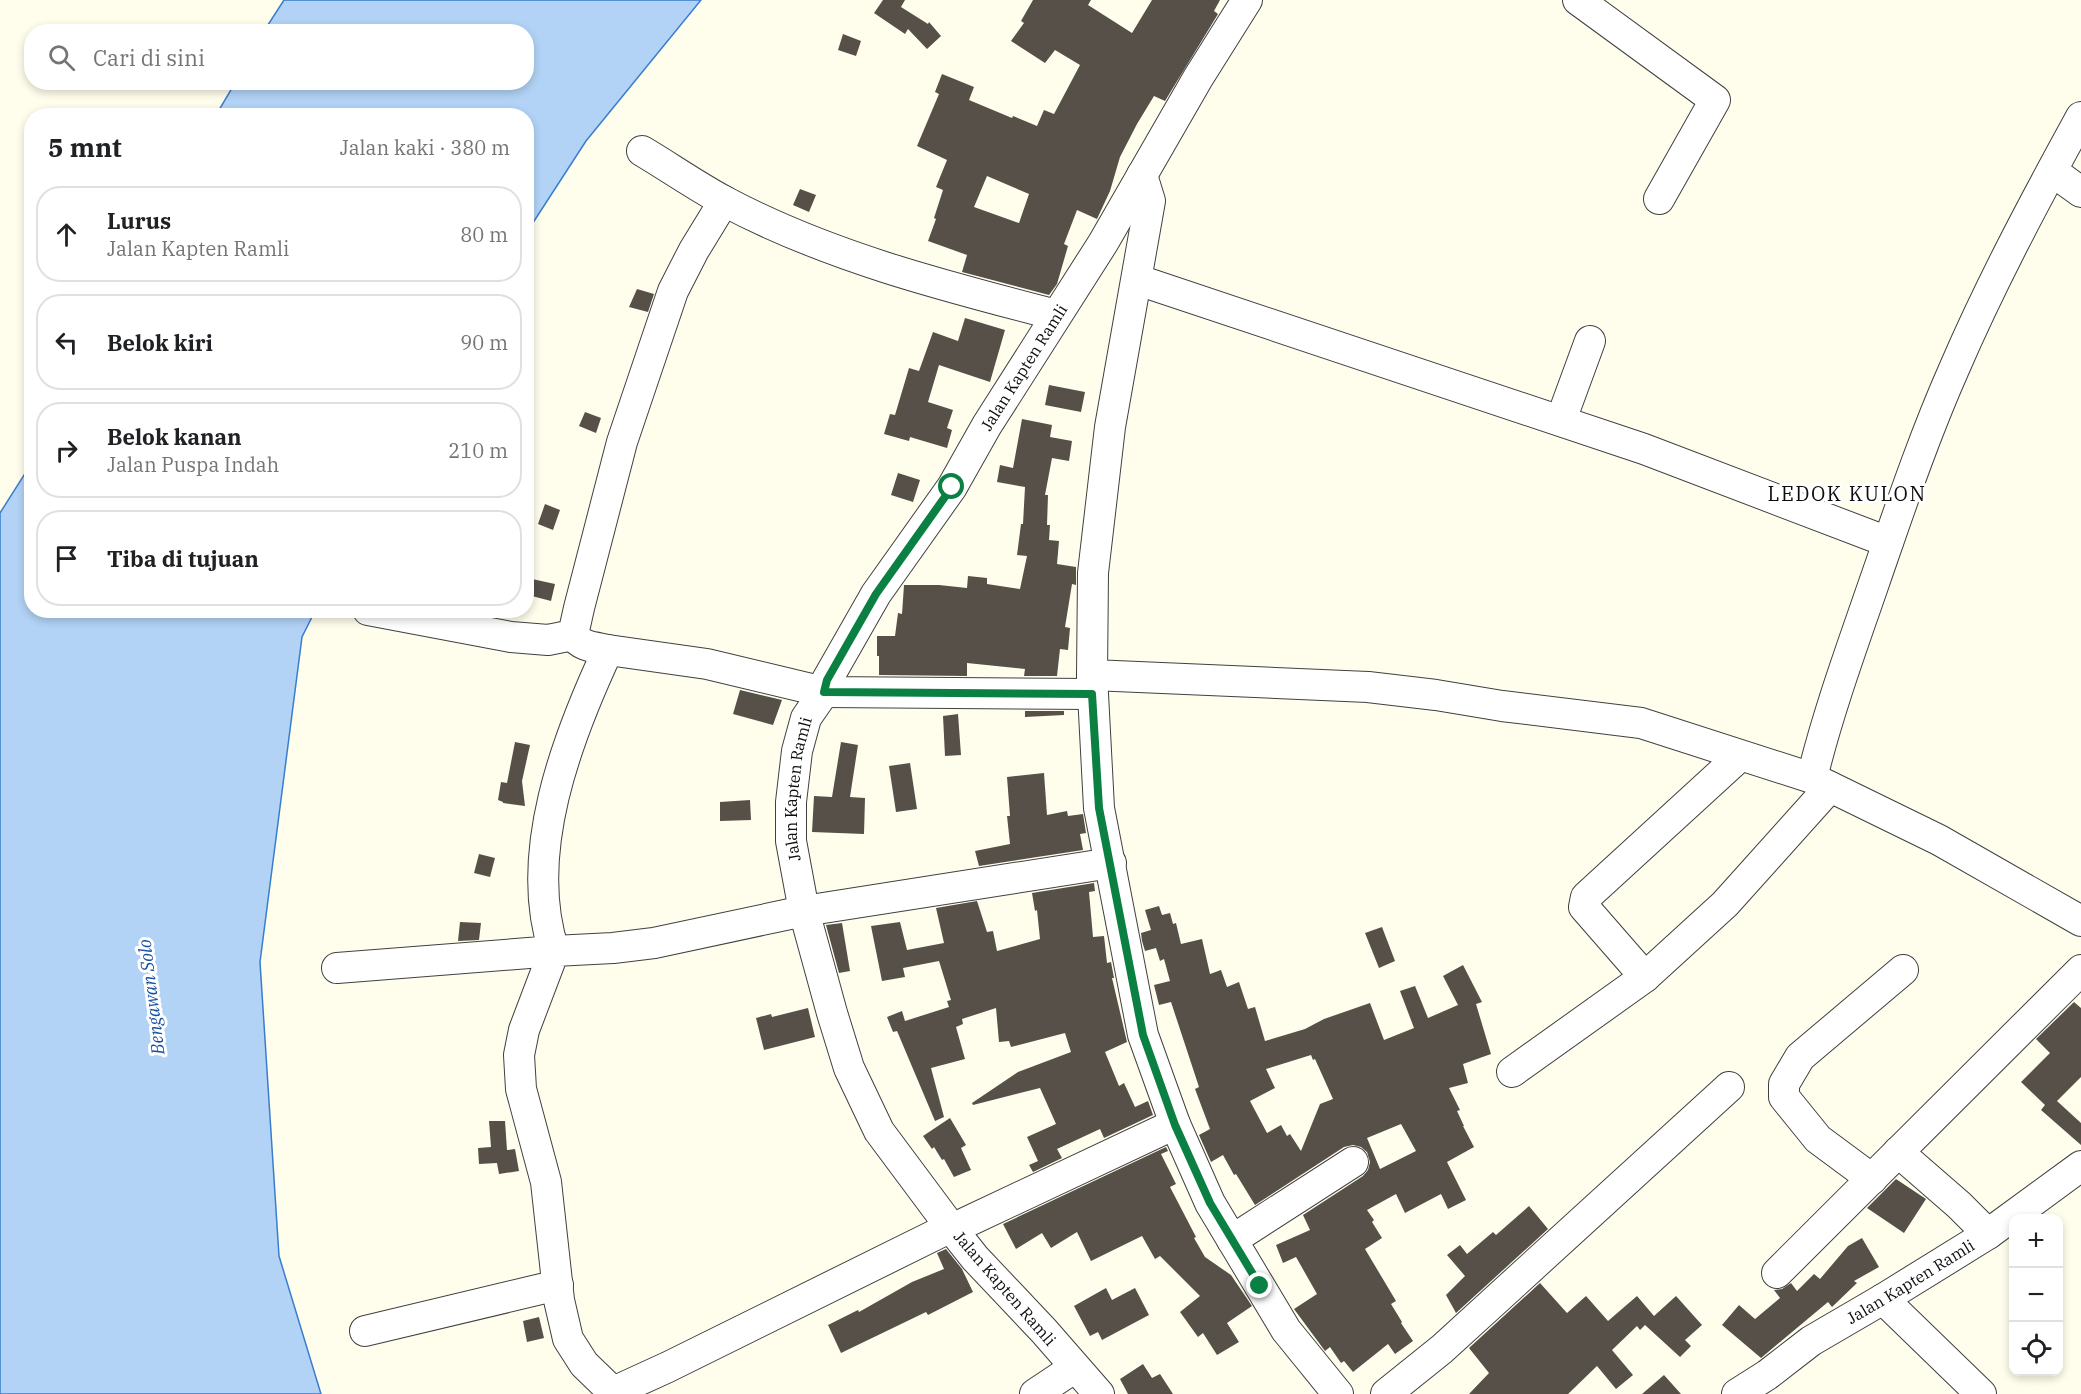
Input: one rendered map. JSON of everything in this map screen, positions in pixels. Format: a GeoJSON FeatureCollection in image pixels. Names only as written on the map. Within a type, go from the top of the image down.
{"type":"FeatureCollection","features":[{"type":"Feature","properties":{"kind":"street","name":"Jalan Kapten Ramli"},"geometry":{"type":"LineString","coordinates":[[1099,1394],[1044,1331],[975,1258],[951,1228],[879,1131],[849,1068],[804,911],[791,841],[797,751],[806,718],[824,692],[827,680],[876,594],[952,487],[987,425],[1104,243],[1198,78],[1247,0]]}},
{"type":"Feature","properties":{"kind":"street"},"geometry":{"type":"LineString","coordinates":[[1578,0],[1715,100],[1659,199]]}},
{"type":"Feature","properties":{"kind":"street"},"geometry":{"type":"LineString","coordinates":[[1512,1072],[1645,977],[1725,904],[1821,782],[1821,739],[1925,440],[1954,369],[2081,117]]}},
{"type":"Feature","properties":{"kind":"street"},"geometry":{"type":"LineString","coordinates":[[642,151],[724,201],[777,226],[858,257],[951,288],[1056,315]]}},
{"type":"Feature","properties":{"kind":"street"},"geometry":{"type":"LineString","coordinates":[[2052,171],[2081,192]]}},
{"type":"Feature","properties":{"kind":"street"},"geometry":{"type":"LineString","coordinates":[[1143,175],[1150,201],[1138,280],[1110,427],[1093,573],[1092,685],[1099,808],[1143,1035],[1175,1125],[1210,1203],[1286,1330],[1338,1394]]}},
{"type":"Feature","properties":{"kind":"street"},"geometry":{"type":"LineString","coordinates":[[724,201],[694,250],[673,291],[622,442],[573,635],[578,642],[608,650],[707,664],[824,692],[1092,685],[1309,683],[1436,694],[1503,706],[1641,723],[1821,782],[1939,840],[2081,921]]}},
{"type":"Feature","properties":{"kind":"street"},"geometry":{"type":"LineString","coordinates":[[1138,280],[1644,448],[1888,542]]}},
{"type":"Feature","properties":{"kind":"street"},"geometry":{"type":"LineString","coordinates":[[1562,420],[1590,341]]}},
{"type":"Feature","properties":{"kind":"street"},"geometry":{"type":"LineString","coordinates":[[410,618],[511,637],[548,640],[573,635]]}},
{"type":"Feature","properties":{"kind":"street"},"geometry":{"type":"LineString","coordinates":[[608,650],[583,703],[550,814],[544,887],[547,920],[554,951],[524,1030],[519,1055],[521,1089],[546,1182],[559,1300],[568,1339],[584,1364],[612,1393],[951,1228],[1175,1125]]}},
{"type":"Feature","properties":{"kind":"street"},"geometry":{"type":"LineString","coordinates":[[1645,977],[1584,907],[1583,902],[1740,756]]}},
{"type":"Feature","properties":{"kind":"street"},"geometry":{"type":"LineString","coordinates":[[337,968],[654,943],[804,911],[1111,863]]}},
{"type":"Feature","properties":{"kind":"street"},"geometry":{"type":"LineString","coordinates":[[1872,1179],[1818,1139],[1784,1097],[1784,1084],[1800,1057],[1903,970]]}},
{"type":"Feature","properties":{"kind":"street"},"geometry":{"type":"LineString","coordinates":[[1777,1273],[2081,970]]}},
{"type":"Feature","properties":{"kind":"street"},"geometry":{"type":"LineString","coordinates":[[1386,1394],[1442,1349],[1729,1087]]}},
{"type":"Feature","properties":{"kind":"street"},"geometry":{"type":"LineString","coordinates":[[1898,1152],[1959,1205],[1988,1234]]}},
{"type":"Feature","properties":{"kind":"street"},"geometry":{"type":"LineString","coordinates":[[1232,1240],[1353,1162]]}},
{"type":"Feature","properties":{"kind":"street","name":"Jalan Kapten Ramli"},"geometry":{"type":"LineString","coordinates":[[1737,1394],[1768,1385],[1811,1341],[1988,1234],[2081,1166]]}},
{"type":"Feature","properties":{"kind":"street"},"geometry":{"type":"LineString","coordinates":[[365,1331],[558,1285]]}},
{"type":"Feature","properties":{"kind":"street"},"geometry":{"type":"LineString","coordinates":[[1883,1299],[1981,1394]]}},
{"type":"Feature","properties":{"kind":"street"},"geometry":{"type":"LineString","coordinates":[[1035,1394],[1074,1368]]}},
{"type":"Feature","properties":{"kind":"water"},"geometry":{"type":"Polygon","coordinates":[[[284,0],[701,0],[586,141],[534,221],[534,108],[220,108],[231,90],[534,90],[534,24],[269,24],[284,0]]]}},
{"type":"Feature","properties":{"kind":"water","name":"Bengawan Solo"},"geometry":{"type":"Polygon","coordinates":[[[24,475],[24,618],[312,618],[302,637],[260,962],[279,1256],[321,1394],[0,1394],[0,513],[24,475]]]}},
{"type":"Feature","properties":{"kind":"building"},"geometry":{"type":"Polygon","coordinates":[[[883,0],[905,0],[901,7],[928,24],[929,22],[941,36],[927,49],[908,29],[905,34],[874,13],[883,0]]]}},
{"type":"Feature","properties":{"kind":"building"},"geometry":{"type":"Polygon","coordinates":[[[1033,0],[1091,0],[1088,5],[1132,33],[1152,0],[1220,0],[1214,11],[1218,14],[1165,101],[1154,96],[1137,124],[1120,157],[1110,191],[1097,219],[1077,210],[1064,244],[1068,246],[1057,284],[1049,295],[962,272],[967,255],[928,241],[943,190],[936,187],[947,160],[917,146],[939,94],[935,92],[942,74],[974,87],[969,100],[1012,118],[1013,116],[1037,126],[1044,110],[1054,114],[1080,65],[1055,50],[1045,63],[1011,41],[1024,23],[1021,21],[1033,0]],[[987,176],[974,207],[1019,223],[1029,194],[987,176]]]}},
{"type":"Feature","properties":{"kind":"building"},"geometry":{"type":"Polygon","coordinates":[[[843,34],[861,41],[856,56],[838,50],[843,34]]]}},
{"type":"Feature","properties":{"kind":"building"},"geometry":{"type":"Polygon","coordinates":[[[800,189],[816,195],[809,212],[793,205],[800,189]]]}},
{"type":"Feature","properties":{"kind":"building"},"geometry":{"type":"Polygon","coordinates":[[[637,289],[654,294],[648,312],[629,307],[637,289]]]}},
{"type":"Feature","properties":{"kind":"building"},"geometry":{"type":"Polygon","coordinates":[[[965,318],[1005,330],[990,382],[939,365],[928,402],[953,410],[947,428],[952,430],[947,448],[910,437],[909,441],[884,434],[890,414],[895,415],[909,368],[919,371],[933,332],[958,341],[965,318]]]}},
{"type":"Feature","properties":{"kind":"building"},"geometry":{"type":"Polygon","coordinates":[[[1049,385],[1085,392],[1081,412],[1045,405],[1049,385]]]}},
{"type":"Feature","properties":{"kind":"building"},"geometry":{"type":"Polygon","coordinates":[[[585,412],[601,418],[596,433],[579,426],[585,412]]]}},
{"type":"Feature","properties":{"kind":"building"},"geometry":{"type":"Polygon","coordinates":[[[1022,419],[1052,425],[1050,437],[1072,441],[1069,461],[1052,458],[1045,495],[1048,495],[1049,540],[1059,541],[1057,564],[1076,567],[1076,585],[1072,584],[1065,627],[1070,628],[1068,650],[1060,649],[1057,676],[1024,676],[1025,669],[967,663],[967,676],[879,675],[877,636],[895,636],[898,613],[902,614],[904,585],[967,588],[968,576],[987,578],[987,584],[1020,589],[1027,556],[1017,555],[1021,524],[1023,524],[1025,487],[997,482],[1000,465],[1013,468],[1022,419]]]}},
{"type":"Feature","properties":{"kind":"building"},"geometry":{"type":"Polygon","coordinates":[[[898,473],[920,480],[913,502],[891,495],[898,473]]]}},
{"type":"Feature","properties":{"kind":"building"},"geometry":{"type":"Polygon","coordinates":[[[545,504],[560,510],[553,530],[538,524],[545,504]]]}},
{"type":"Feature","properties":{"kind":"building"},"geometry":{"type":"Polygon","coordinates":[[[534,579],[555,584],[551,601],[534,597],[534,579]]]}},
{"type":"Feature","properties":{"kind":"building"},"geometry":{"type":"Polygon","coordinates":[[[740,690],[782,700],[773,725],[733,714],[740,690]]]}},
{"type":"Feature","properties":{"kind":"building"},"geometry":{"type":"Polygon","coordinates":[[[1025,711],[1064,711],[1064,715],[1025,717],[1025,711]]]}},
{"type":"Feature","properties":{"kind":"building"},"geometry":{"type":"Polygon","coordinates":[[[958,714],[961,755],[945,756],[943,716],[958,714]]]}},
{"type":"Feature","properties":{"kind":"building"},"geometry":{"type":"Polygon","coordinates":[[[515,742],[530,745],[522,781],[525,806],[503,803],[498,800],[501,782],[507,783],[515,742]]]}},
{"type":"Feature","properties":{"kind":"building"},"geometry":{"type":"Polygon","coordinates":[[[841,742],[858,745],[850,797],[865,798],[864,834],[812,832],[814,796],[832,797],[841,742]]]}},
{"type":"Feature","properties":{"kind":"building"},"geometry":{"type":"Polygon","coordinates":[[[910,763],[917,809],[896,812],[889,766],[910,763]]]}},
{"type":"Feature","properties":{"kind":"building"},"geometry":{"type":"Polygon","coordinates":[[[1044,773],[1047,815],[1067,811],[1068,816],[1083,814],[1086,833],[1080,834],[1083,850],[979,866],[975,851],[1010,844],[1007,777],[1044,773]]]}},
{"type":"Feature","properties":{"kind":"building"},"geometry":{"type":"Polygon","coordinates":[[[750,800],[751,820],[720,821],[720,802],[750,800]]]}},
{"type":"Feature","properties":{"kind":"building"},"geometry":{"type":"Polygon","coordinates":[[[479,854],[495,858],[490,877],[474,873],[479,854]]]}},
{"type":"Feature","properties":{"kind":"building"},"geometry":{"type":"Polygon","coordinates":[[[1094,883],[1095,891],[1089,892],[1093,937],[1104,936],[1107,963],[1111,962],[1114,978],[1112,978],[1127,1042],[1105,1052],[1119,1086],[1124,1083],[1135,1107],[1148,1101],[1153,1115],[1104,1138],[1100,1129],[1057,1149],[1062,1158],[1033,1172],[1029,1165],[1038,1161],[1027,1137],[1056,1124],[1040,1088],[973,1105],[972,1103],[1018,1072],[1071,1052],[1065,1033],[1011,1047],[1009,1041],[999,1042],[996,1008],[962,1019],[963,1024],[956,1027],[965,1059],[931,1068],[944,1117],[935,1121],[897,1031],[893,1032],[887,1017],[902,1011],[905,1021],[949,1007],[947,1001],[951,1000],[939,961],[903,968],[905,977],[882,981],[871,926],[900,922],[907,950],[944,943],[936,908],[977,901],[987,932],[993,931],[997,951],[1040,939],[1037,910],[1035,911],[1032,893],[1094,883]]]}},
{"type":"Feature","properties":{"kind":"building"},"geometry":{"type":"Polygon","coordinates":[[[1159,906],[1162,915],[1170,913],[1173,924],[1176,923],[1181,944],[1202,939],[1210,974],[1221,970],[1227,987],[1239,982],[1248,1009],[1255,1007],[1265,1041],[1305,1029],[1324,1019],[1370,1003],[1384,1040],[1414,1028],[1400,991],[1415,986],[1428,1018],[1458,1005],[1443,976],[1463,965],[1482,1002],[1476,1004],[1491,1054],[1463,1064],[1468,1083],[1449,1088],[1460,1110],[1457,1111],[1463,1126],[1474,1147],[1447,1162],[1466,1200],[1448,1209],[1441,1194],[1405,1213],[1396,1194],[1367,1210],[1382,1238],[1365,1249],[1396,1301],[1391,1304],[1413,1341],[1395,1354],[1388,1344],[1353,1372],[1344,1361],[1341,1363],[1330,1347],[1325,1351],[1294,1309],[1317,1294],[1296,1257],[1283,1263],[1276,1245],[1310,1230],[1303,1215],[1363,1176],[1370,1162],[1367,1152],[1353,1145],[1344,1147],[1255,1205],[1223,1155],[1211,1162],[1199,1135],[1210,1129],[1195,1089],[1199,1087],[1171,1002],[1159,1005],[1154,985],[1170,981],[1164,959],[1160,961],[1156,948],[1145,951],[1142,941],[1141,933],[1151,930],[1145,910],[1159,906]],[[1311,1055],[1266,1069],[1275,1088],[1250,1101],[1267,1133],[1281,1125],[1287,1136],[1290,1134],[1301,1151],[1320,1104],[1333,1099],[1311,1055]],[[1401,1124],[1367,1138],[1380,1169],[1416,1151],[1401,1124]]]}},
{"type":"Feature","properties":{"kind":"building"},"geometry":{"type":"Polygon","coordinates":[[[460,922],[481,923],[479,940],[458,941],[460,922]]]}},
{"type":"Feature","properties":{"kind":"building"},"geometry":{"type":"Polygon","coordinates":[[[842,923],[850,971],[839,973],[826,925],[842,923]]]}},
{"type":"Feature","properties":{"kind":"building"},"geometry":{"type":"Polygon","coordinates":[[[1382,927],[1395,961],[1379,968],[1365,933],[1382,927]]]}},
{"type":"Feature","properties":{"kind":"building"},"geometry":{"type":"Polygon","coordinates":[[[2074,1002],[2081,1008],[2081,1077],[2057,1101],[2081,1123],[2081,1145],[2041,1110],[2045,1105],[2021,1082],[2050,1053],[2036,1039],[2074,1002]]]}},
{"type":"Feature","properties":{"kind":"building"},"geometry":{"type":"Polygon","coordinates":[[[808,1008],[815,1037],[764,1050],[756,1018],[771,1014],[772,1017],[808,1008]]]}},
{"type":"Feature","properties":{"kind":"building"},"geometry":{"type":"Polygon","coordinates":[[[950,1118],[966,1145],[961,1148],[971,1170],[954,1177],[944,1159],[942,1160],[923,1136],[950,1118]]]}},
{"type":"Feature","properties":{"kind":"building"},"geometry":{"type":"Polygon","coordinates":[[[489,1121],[505,1121],[507,1150],[515,1149],[519,1171],[499,1174],[497,1163],[479,1164],[478,1148],[491,1147],[489,1121]]]}},
{"type":"Feature","properties":{"kind":"building"},"geometry":{"type":"Polygon","coordinates":[[[1166,1147],[1168,1151],[1161,1154],[1176,1184],[1170,1187],[1196,1237],[1194,1238],[1205,1257],[1231,1275],[1252,1306],[1227,1323],[1239,1342],[1217,1355],[1203,1333],[1198,1337],[1180,1312],[1200,1296],[1160,1256],[1155,1259],[1142,1236],[1091,1261],[1077,1232],[1051,1248],[1042,1233],[1016,1249],[1003,1224],[1166,1147]]]}},
{"type":"Feature","properties":{"kind":"building"},"geometry":{"type":"Polygon","coordinates":[[[1896,1179],[1926,1199],[1904,1233],[1867,1208],[1896,1179]]]}},
{"type":"Feature","properties":{"kind":"building"},"geometry":{"type":"Polygon","coordinates":[[[1529,1206],[1548,1229],[1456,1313],[1446,1295],[1465,1276],[1447,1255],[1460,1245],[1467,1254],[1493,1232],[1496,1235],[1529,1206]]]}},
{"type":"Feature","properties":{"kind":"building"},"geometry":{"type":"Polygon","coordinates":[[[1862,1238],[1879,1267],[1854,1281],[1857,1283],[1832,1307],[1828,1302],[1761,1358],[1722,1325],[1739,1305],[1755,1319],[1780,1298],[1774,1290],[1782,1289],[1791,1283],[1797,1291],[1814,1274],[1820,1279],[1848,1246],[1862,1238]]]}},
{"type":"Feature","properties":{"kind":"building"},"geometry":{"type":"Polygon","coordinates":[[[946,1249],[962,1269],[973,1292],[928,1315],[926,1312],[841,1353],[828,1325],[858,1310],[859,1312],[912,1282],[944,1269],[937,1253],[946,1249]]]}},
{"type":"Feature","properties":{"kind":"building"},"geometry":{"type":"Polygon","coordinates":[[[1540,1283],[1567,1313],[1586,1296],[1608,1321],[1637,1296],[1654,1316],[1676,1296],[1702,1325],[1685,1340],[1691,1346],[1680,1357],[1645,1325],[1640,1330],[1637,1326],[1612,1350],[1633,1375],[1616,1389],[1597,1366],[1568,1394],[1469,1394],[1489,1373],[1469,1348],[1540,1283]]]}},
{"type":"Feature","properties":{"kind":"building"},"geometry":{"type":"Polygon","coordinates":[[[1106,1288],[1112,1300],[1135,1288],[1149,1315],[1102,1340],[1098,1332],[1090,1336],[1074,1306],[1106,1288]]]}},
{"type":"Feature","properties":{"kind":"building"},"geometry":{"type":"Polygon","coordinates":[[[539,1317],[544,1338],[527,1342],[523,1321],[539,1317]]]}},
{"type":"Feature","properties":{"kind":"building"},"geometry":{"type":"Polygon","coordinates":[[[1143,1364],[1152,1378],[1160,1374],[1173,1394],[1128,1394],[1120,1379],[1143,1364]]]}},
{"type":"Feature","properties":{"kind":"building"},"geometry":{"type":"Polygon","coordinates":[[[1664,1375],[1681,1394],[1642,1394],[1664,1375]]]}},
{"type":"Feature","properties":{"kind":"district","name":"LEDOK KULON"},"geometry":{"type":"Point","coordinates":[1847,493]}},
{"type":"Feature","properties":{"kind":"route"},"geometry":{"type":"LineString","coordinates":[[952,487],[876,594],[827,680],[824,692],[1092,694],[1099,808],[1131,963],[1143,1035],[1175,1125],[1210,1203],[1260,1286]]}}]}
